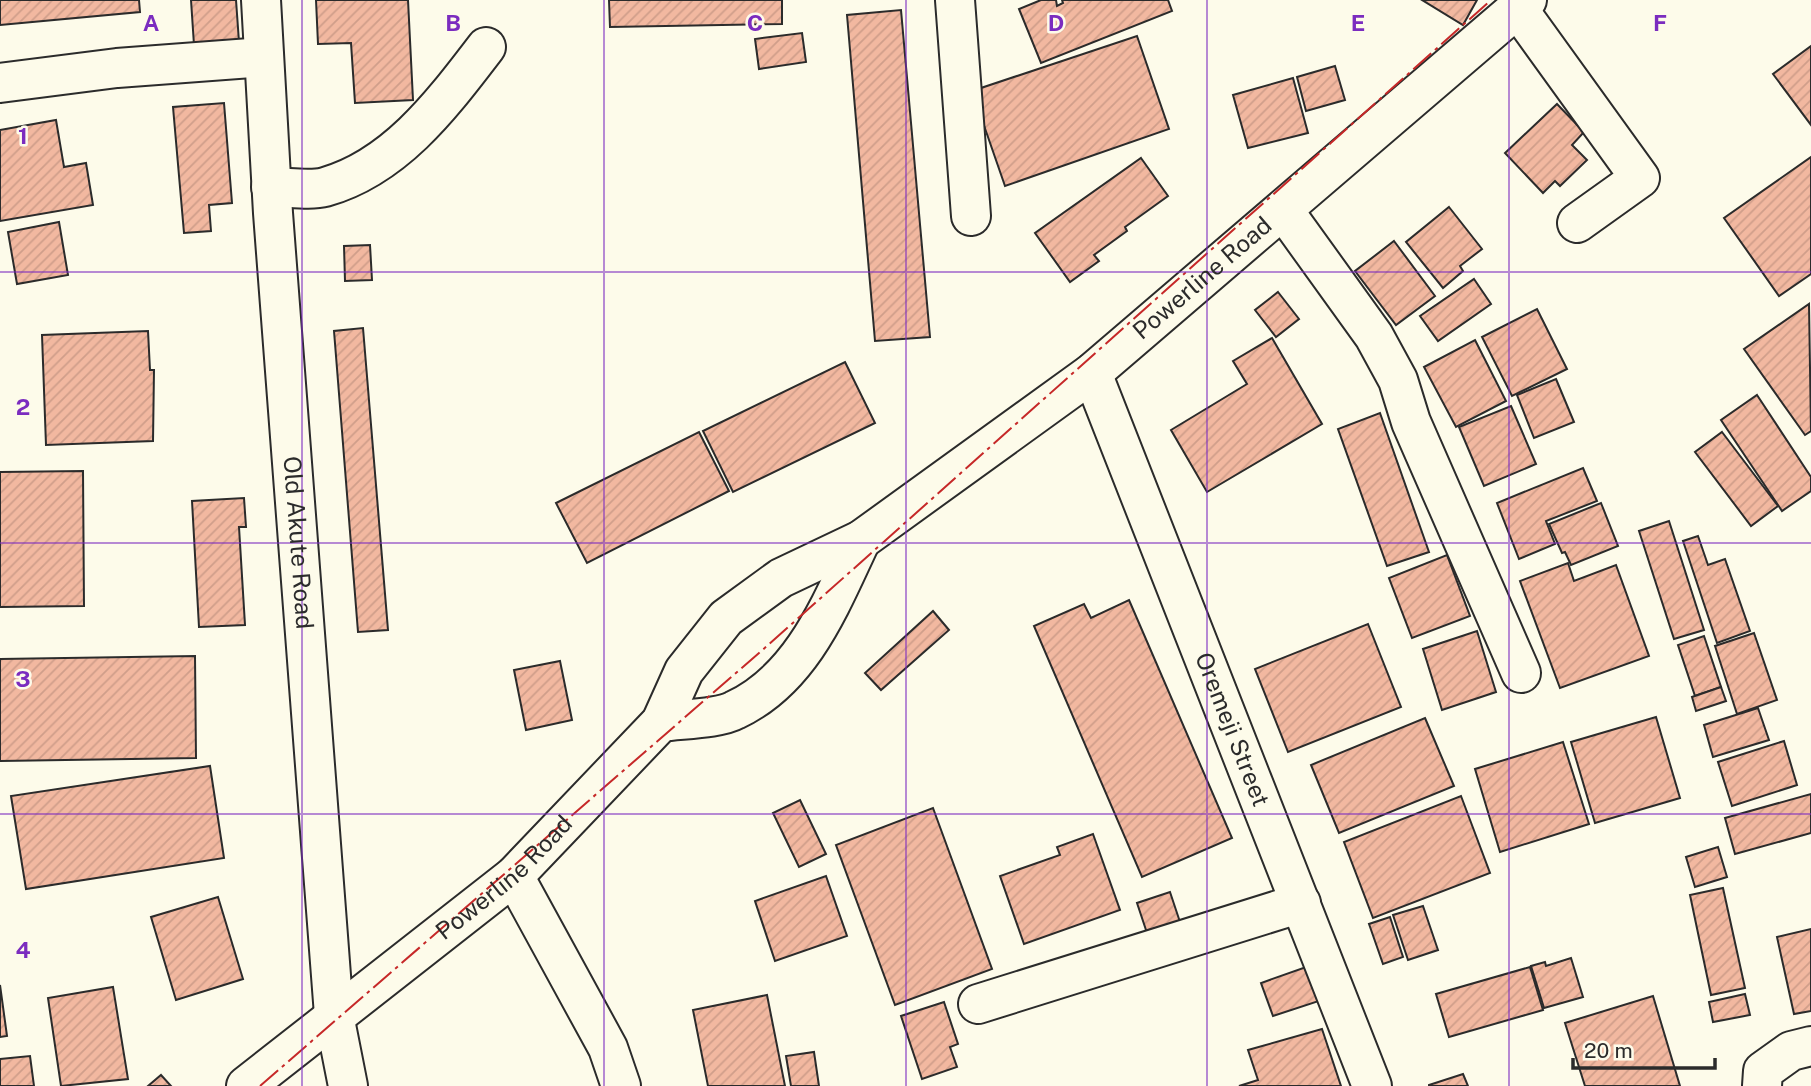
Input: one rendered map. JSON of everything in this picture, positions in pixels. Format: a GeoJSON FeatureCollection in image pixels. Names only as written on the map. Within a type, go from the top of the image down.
{"type":"FeatureCollection","features":[{"type":"Feature","properties":{"kind":"street","name":"Old Akute Road"},"geometry":{"type":"LineString","coordinates":[[261,0],[271,187],[334,1015],[348,1086]]}},
{"type":"Feature","properties":{"kind":"street"},"geometry":{"type":"LineString","coordinates":[[956,0],[971,216]]}},
{"type":"Feature","properties":{"kind":"street"},"geometry":{"type":"LineString","coordinates":[[1523,4],[1640,178],[1577,223]]}},
{"type":"Feature","properties":{"kind":"street","name":"Powerline Road"},"geometry":{"type":"LineString","coordinates":[[246,1086],[514,876],[661,722],[684,670],[726,618],[781,578],[861,540],[1092,373],[1523,4]]}},
{"type":"Feature","properties":{"kind":"street"},"geometry":{"type":"LineString","coordinates":[[271,187],[323,188],[367,169],[411,136],[486,47]]}},
{"type":"Feature","properties":{"kind":"street"},"geometry":{"type":"LineString","coordinates":[[0,83],[117,68],[264,57]]}},
{"type":"Feature","properties":{"kind":"street"},"geometry":{"type":"LineString","coordinates":[[1284,211],[1374,337],[1398,380],[1411,422],[1521,673]]}},
{"type":"Feature","properties":{"kind":"street","name":"Oremeji Street"},"geometry":{"type":"LineString","coordinates":[[1092,373],[1372,1086]]}},
{"type":"Feature","properties":{"kind":"street","name":"Powerline Road"},"geometry":{"type":"LineString","coordinates":[[661,722],[734,711],[788,672],[825,616],[861,540]]}},
{"type":"Feature","properties":{"kind":"street"},"geometry":{"type":"LineString","coordinates":[[514,876],[608,1048],[621,1086]]}},
{"type":"Feature","properties":{"kind":"street"},"geometry":{"type":"LineString","coordinates":[[978,1004],[1301,903]]}},
{"type":"Feature","properties":{"kind":"street"},"geometry":{"type":"LineString","coordinates":[[1762,1086],[1763,1071],[1791,1051],[1811,1046]]}},
{"type":"Feature","properties":{"kind":"building"},"geometry":{"type":"Polygon","coordinates":[[[0,0],[139,0],[140,12],[0,25],[0,0]]]}},
{"type":"Feature","properties":{"kind":"building"},"geometry":{"type":"Polygon","coordinates":[[[191,0],[236,0],[239,42],[194,45],[191,0]]]}},
{"type":"Feature","properties":{"kind":"building"},"geometry":{"type":"Polygon","coordinates":[[[316,0],[408,0],[413,100],[355,103],[351,43],[318,44],[316,0]]]}},
{"type":"Feature","properties":{"kind":"building"},"geometry":{"type":"Polygon","coordinates":[[[609,0],[782,0],[782,24],[610,27],[609,0]]]}},
{"type":"Feature","properties":{"kind":"building"},"geometry":{"type":"Polygon","coordinates":[[[1041,0],[1056,0],[1057,6],[1063,3],[1062,0],[1168,0],[1172,11],[1041,63],[1019,9],[1041,0]]]}},
{"type":"Feature","properties":{"kind":"building"},"geometry":{"type":"Polygon","coordinates":[[[1422,0],[1477,0],[1463,25],[1422,0]]]}},
{"type":"Feature","properties":{"kind":"building"},"geometry":{"type":"Polygon","coordinates":[[[901,10],[930,337],[875,341],[847,15],[901,10]]]}},
{"type":"Feature","properties":{"kind":"building"},"geometry":{"type":"Polygon","coordinates":[[[802,33],[806,62],[759,69],[755,39],[802,33]]]}},
{"type":"Feature","properties":{"kind":"building"},"geometry":{"type":"Polygon","coordinates":[[[1137,36],[1169,129],[1005,186],[972,91],[1137,36]]]}},
{"type":"Feature","properties":{"kind":"building"},"geometry":{"type":"Polygon","coordinates":[[[1811,46],[1811,125],[1773,74],[1811,46]]]}},
{"type":"Feature","properties":{"kind":"building"},"geometry":{"type":"Polygon","coordinates":[[[1335,66],[1345,100],[1306,111],[1297,77],[1335,66]]]}},
{"type":"Feature","properties":{"kind":"building"},"geometry":{"type":"Polygon","coordinates":[[[1293,78],[1308,133],[1248,148],[1233,95],[1293,78]]]}},
{"type":"Feature","properties":{"kind":"building"},"geometry":{"type":"Polygon","coordinates":[[[224,103],[232,203],[209,205],[211,231],[184,233],[173,107],[224,103]]]}},
{"type":"Feature","properties":{"kind":"building"},"geometry":{"type":"Polygon","coordinates":[[[1557,104],[1584,132],[1572,145],[1587,160],[1560,186],[1555,181],[1543,193],[1505,153],[1557,104]]]}},
{"type":"Feature","properties":{"kind":"building"},"geometry":{"type":"Polygon","coordinates":[[[56,120],[64,167],[86,163],[93,205],[0,221],[0,130],[56,120]]]}},
{"type":"Feature","properties":{"kind":"building"},"geometry":{"type":"Polygon","coordinates":[[[1811,157],[1811,274],[1779,296],[1724,218],[1811,157]]]}},
{"type":"Feature","properties":{"kind":"building"},"geometry":{"type":"Polygon","coordinates":[[[1141,158],[1168,196],[1125,227],[1127,231],[1094,255],[1099,261],[1070,282],[1035,233],[1141,158]]]}},
{"type":"Feature","properties":{"kind":"building"},"geometry":{"type":"Polygon","coordinates":[[[1449,207],[1482,249],[1460,266],[1463,271],[1443,288],[1406,242],[1449,207]]]}},
{"type":"Feature","properties":{"kind":"building"},"geometry":{"type":"Polygon","coordinates":[[[59,222],[68,275],[17,284],[8,232],[59,222]]]}},
{"type":"Feature","properties":{"kind":"building"},"geometry":{"type":"Polygon","coordinates":[[[1394,241],[1435,296],[1396,325],[1355,271],[1394,241]]]}},
{"type":"Feature","properties":{"kind":"building"},"geometry":{"type":"Polygon","coordinates":[[[370,245],[372,280],[345,281],[344,246],[370,245]]]}},
{"type":"Feature","properties":{"kind":"building"},"geometry":{"type":"Polygon","coordinates":[[[1474,279],[1491,304],[1438,341],[1420,316],[1474,279]]]}},
{"type":"Feature","properties":{"kind":"building"},"geometry":{"type":"Polygon","coordinates":[[[1278,292],[1299,319],[1276,337],[1255,310],[1278,292]]]}},
{"type":"Feature","properties":{"kind":"building"},"geometry":{"type":"Polygon","coordinates":[[[1809,304],[1811,431],[1805,435],[1744,349],[1809,304]]]}},
{"type":"Feature","properties":{"kind":"building"},"geometry":{"type":"Polygon","coordinates":[[[1537,309],[1567,369],[1512,396],[1482,337],[1537,309]]]}},
{"type":"Feature","properties":{"kind":"building"},"geometry":{"type":"Polygon","coordinates":[[[363,328],[388,630],[358,632],[334,331],[363,328]]]}},
{"type":"Feature","properties":{"kind":"building"},"geometry":{"type":"Polygon","coordinates":[[[148,331],[150,370],[154,370],[153,441],[46,445],[42,335],[148,331]]]}},
{"type":"Feature","properties":{"kind":"building"},"geometry":{"type":"Polygon","coordinates":[[[1272,338],[1322,424],[1207,492],[1171,430],[1247,384],[1233,361],[1272,338]]]}},
{"type":"Feature","properties":{"kind":"building"},"geometry":{"type":"Polygon","coordinates":[[[1475,340],[1506,401],[1456,427],[1424,367],[1475,340]]]}},
{"type":"Feature","properties":{"kind":"building"},"geometry":{"type":"Polygon","coordinates":[[[845,362],[875,423],[733,492],[703,431],[845,362]]]}},
{"type":"Feature","properties":{"kind":"building"},"geometry":{"type":"Polygon","coordinates":[[[1556,379],[1574,422],[1534,438],[1517,395],[1556,379]]]}},
{"type":"Feature","properties":{"kind":"building"},"geometry":{"type":"Polygon","coordinates":[[[1757,395],[1811,477],[1811,491],[1782,511],[1721,420],[1757,395]]]}},
{"type":"Feature","properties":{"kind":"building"},"geometry":{"type":"Polygon","coordinates":[[[1511,406],[1536,464],[1484,486],[1459,427],[1511,406]]]}},
{"type":"Feature","properties":{"kind":"building"},"geometry":{"type":"Polygon","coordinates":[[[1380,413],[1429,552],[1387,566],[1338,429],[1380,413]]]}},
{"type":"Feature","properties":{"kind":"building"},"geometry":{"type":"Polygon","coordinates":[[[699,432],[729,491],[587,563],[556,503],[699,432]]]}},
{"type":"Feature","properties":{"kind":"building"},"geometry":{"type":"Polygon","coordinates":[[[1722,432],[1778,506],[1751,526],[1695,452],[1722,432]]]}},
{"type":"Feature","properties":{"kind":"building"},"geometry":{"type":"Polygon","coordinates":[[[1583,468],[1597,501],[1546,521],[1555,544],[1519,559],[1497,503],[1583,468]]]}},
{"type":"Feature","properties":{"kind":"building"},"geometry":{"type":"Polygon","coordinates":[[[83,471],[84,606],[0,607],[0,472],[83,471]]]}},
{"type":"Feature","properties":{"kind":"building"},"geometry":{"type":"Polygon","coordinates":[[[244,498],[246,527],[239,527],[245,625],[199,627],[192,501],[244,498]]]}},
{"type":"Feature","properties":{"kind":"building"},"geometry":{"type":"Polygon","coordinates":[[[1601,503],[1618,546],[1571,565],[1565,552],[1562,553],[1549,524],[1601,503]]]}},
{"type":"Feature","properties":{"kind":"building"},"geometry":{"type":"Polygon","coordinates":[[[1669,521],[1704,630],[1674,639],[1639,531],[1669,521]]]}},
{"type":"Feature","properties":{"kind":"building"},"geometry":{"type":"Polygon","coordinates":[[[1698,536],[1708,565],[1725,559],[1750,631],[1717,643],[1683,541],[1698,536]]]}},
{"type":"Feature","properties":{"kind":"building"},"geometry":{"type":"Polygon","coordinates":[[[1447,555],[1470,616],[1412,638],[1389,578],[1447,555]]]}},
{"type":"Feature","properties":{"kind":"building"},"geometry":{"type":"Polygon","coordinates":[[[1568,563],[1574,581],[1616,565],[1649,656],[1560,688],[1520,581],[1568,563]]]}},
{"type":"Feature","properties":{"kind":"building"},"geometry":{"type":"Polygon","coordinates":[[[1129,600],[1232,838],[1142,877],[1034,626],[1084,604],[1091,618],[1129,600]]]}},
{"type":"Feature","properties":{"kind":"building"},"geometry":{"type":"Polygon","coordinates":[[[933,611],[949,630],[881,690],[865,673],[933,611]]]}},
{"type":"Feature","properties":{"kind":"building"},"geometry":{"type":"Polygon","coordinates":[[[1368,624],[1401,707],[1288,752],[1255,669],[1368,624]]]}},
{"type":"Feature","properties":{"kind":"building"},"geometry":{"type":"Polygon","coordinates":[[[1477,631],[1496,692],[1442,710],[1423,649],[1477,631]]]}},
{"type":"Feature","properties":{"kind":"building"},"geometry":{"type":"Polygon","coordinates":[[[1754,633],[1777,700],[1737,714],[1715,646],[1754,633]]]}},
{"type":"Feature","properties":{"kind":"building"},"geometry":{"type":"Polygon","coordinates":[[[1704,636],[1721,687],[1695,696],[1678,645],[1704,636]]]}},
{"type":"Feature","properties":{"kind":"building"},"geometry":{"type":"Polygon","coordinates":[[[195,656],[196,758],[0,761],[0,659],[195,656]]]}},
{"type":"Feature","properties":{"kind":"building"},"geometry":{"type":"Polygon","coordinates":[[[560,661],[572,720],[526,730],[514,670],[560,661]]]}},
{"type":"Feature","properties":{"kind":"building"},"geometry":{"type":"Polygon","coordinates":[[[1721,687],[1726,701],[1696,711],[1692,697],[1721,687]]]}},
{"type":"Feature","properties":{"kind":"building"},"geometry":{"type":"Polygon","coordinates":[[[1758,708],[1769,740],[1713,757],[1704,725],[1758,708]]]}},
{"type":"Feature","properties":{"kind":"building"},"geometry":{"type":"Polygon","coordinates":[[[1656,717],[1680,798],[1595,823],[1571,742],[1656,717]]]}},
{"type":"Feature","properties":{"kind":"building"},"geometry":{"type":"Polygon","coordinates":[[[1425,718],[1454,786],[1339,833],[1311,765],[1425,718]]]}},
{"type":"Feature","properties":{"kind":"building"},"geometry":{"type":"Polygon","coordinates":[[[1784,741],[1797,785],[1732,806],[1718,762],[1784,741]]]}},
{"type":"Feature","properties":{"kind":"building"},"geometry":{"type":"Polygon","coordinates":[[[1563,742],[1589,824],[1500,852],[1475,769],[1563,742]]]}},
{"type":"Feature","properties":{"kind":"building"},"geometry":{"type":"Polygon","coordinates":[[[210,766],[224,858],[26,889],[11,796],[210,766]]]}},
{"type":"Feature","properties":{"kind":"building"},"geometry":{"type":"Polygon","coordinates":[[[1811,794],[1811,833],[1735,854],[1725,818],[1811,794]]]}},
{"type":"Feature","properties":{"kind":"building"},"geometry":{"type":"Polygon","coordinates":[[[1461,796],[1490,873],[1373,918],[1344,842],[1461,796]]]}},
{"type":"Feature","properties":{"kind":"building"},"geometry":{"type":"Polygon","coordinates":[[[800,800],[826,854],[799,867],[773,813],[800,800]]]}},
{"type":"Feature","properties":{"kind":"building"},"geometry":{"type":"Polygon","coordinates":[[[933,808],[992,969],[895,1005],[836,845],[933,808]]]}},
{"type":"Feature","properties":{"kind":"building"},"geometry":{"type":"Polygon","coordinates":[[[1093,834],[1120,910],[1024,944],[1000,876],[1060,855],[1057,847],[1093,834]]]}},
{"type":"Feature","properties":{"kind":"building"},"geometry":{"type":"Polygon","coordinates":[[[1718,847],[1727,877],[1695,887],[1686,857],[1718,847]]]}},
{"type":"Feature","properties":{"kind":"building"},"geometry":{"type":"Polygon","coordinates":[[[826,876],[847,936],[775,961],[755,901],[826,876]]]}},
{"type":"Feature","properties":{"kind":"building"},"geometry":{"type":"Polygon","coordinates":[[[1723,888],[1745,988],[1711,995],[1690,895],[1723,888]]]}},
{"type":"Feature","properties":{"kind":"building"},"geometry":{"type":"Polygon","coordinates":[[[1170,892],[1182,928],[1149,939],[1137,903],[1170,892]]]}},
{"type":"Feature","properties":{"kind":"building"},"geometry":{"type":"Polygon","coordinates":[[[218,897],[243,979],[176,1000],[151,917],[218,897]]]}},
{"type":"Feature","properties":{"kind":"building"},"geometry":{"type":"Polygon","coordinates":[[[1423,906],[1438,950],[1408,960],[1393,915],[1423,906]]]}},
{"type":"Feature","properties":{"kind":"building"},"geometry":{"type":"Polygon","coordinates":[[[1390,917],[1403,957],[1383,964],[1369,924],[1390,917]]]}},
{"type":"Feature","properties":{"kind":"building"},"geometry":{"type":"Polygon","coordinates":[[[1811,929],[1811,1011],[1794,1014],[1777,937],[1811,929]]]}},
{"type":"Feature","properties":{"kind":"building"},"geometry":{"type":"Polygon","coordinates":[[[1571,958],[1583,997],[1544,1008],[1531,966],[1545,962],[1546,966],[1571,958]]]}},
{"type":"Feature","properties":{"kind":"building"},"geometry":{"type":"Polygon","coordinates":[[[1309,966],[1322,1000],[1273,1016],[1261,983],[1309,966]]]}},
{"type":"Feature","properties":{"kind":"building"},"geometry":{"type":"Polygon","coordinates":[[[1530,967],[1543,1010],[1449,1037],[1436,994],[1530,967]]]}},
{"type":"Feature","properties":{"kind":"building"},"geometry":{"type":"Polygon","coordinates":[[[0,985],[7,1036],[0,1037],[0,985]]]}},
{"type":"Feature","properties":{"kind":"building"},"geometry":{"type":"Polygon","coordinates":[[[113,987],[128,1079],[61,1086],[48,998],[113,987]]]}},
{"type":"Feature","properties":{"kind":"building"},"geometry":{"type":"Polygon","coordinates":[[[1745,994],[1750,1015],[1713,1022],[1709,1002],[1745,994]]]}},
{"type":"Feature","properties":{"kind":"building"},"geometry":{"type":"Polygon","coordinates":[[[767,995],[785,1086],[708,1086],[693,1010],[767,995]]]}},
{"type":"Feature","properties":{"kind":"building"},"geometry":{"type":"Polygon","coordinates":[[[1653,996],[1680,1086],[1585,1086],[1565,1023],[1653,996]]]}},
{"type":"Feature","properties":{"kind":"building"},"geometry":{"type":"Polygon","coordinates":[[[944,1002],[958,1044],[950,1047],[957,1067],[922,1079],[901,1016],[944,1002]]]}},
{"type":"Feature","properties":{"kind":"building"},"geometry":{"type":"Polygon","coordinates":[[[1322,1029],[1341,1086],[1239,1086],[1258,1080],[1248,1050],[1322,1029]]]}},
{"type":"Feature","properties":{"kind":"building"},"geometry":{"type":"Polygon","coordinates":[[[814,1052],[819,1086],[791,1086],[786,1056],[814,1052]]]}},
{"type":"Feature","properties":{"kind":"building"},"geometry":{"type":"Polygon","coordinates":[[[30,1056],[34,1086],[0,1086],[0,1059],[30,1056]]]}},
{"type":"Feature","properties":{"kind":"building"},"geometry":{"type":"Polygon","coordinates":[[[1463,1074],[1468,1086],[1429,1086],[1429,1085],[1463,1074]]]}},
{"type":"Feature","properties":{"kind":"building"},"geometry":{"type":"Polygon","coordinates":[[[161,1075],[171,1086],[148,1086],[161,1075]]]}},
{"type":"Feature","properties":{"kind":"power"},"geometry":{"type":"LineString","coordinates":[[260,1086],[767,646],[1491,0]]}}]}
